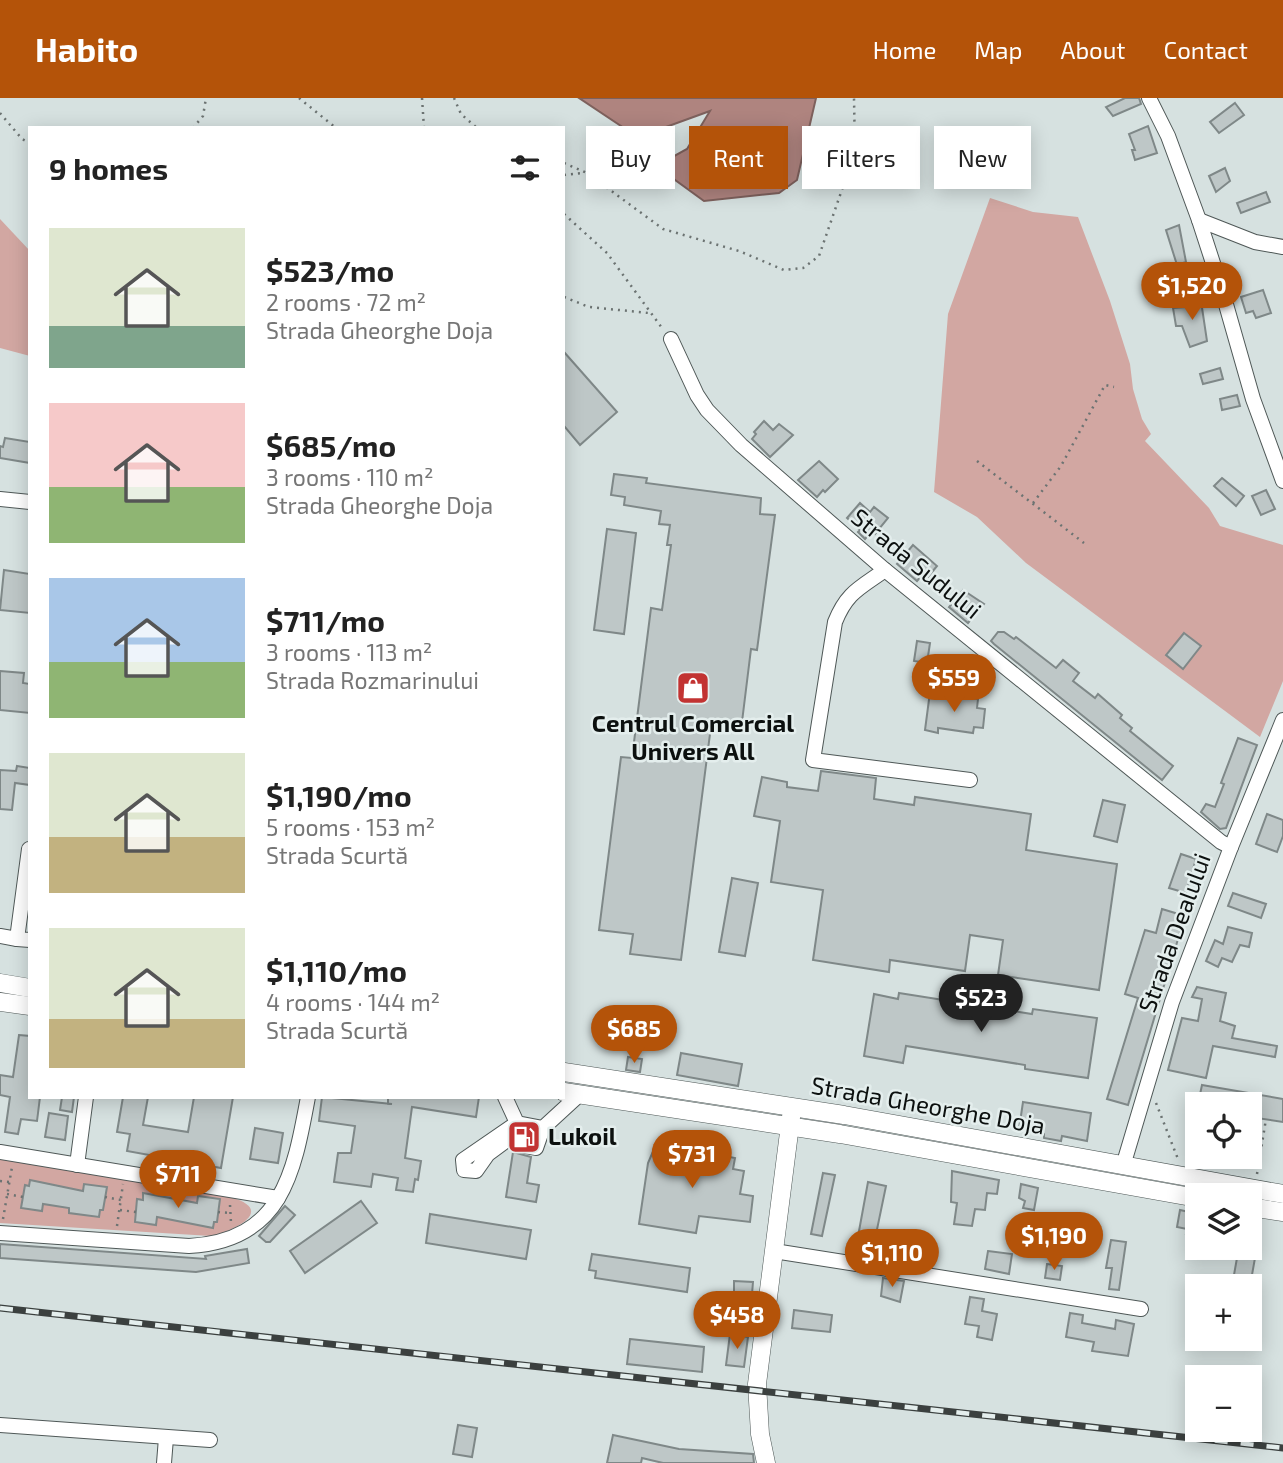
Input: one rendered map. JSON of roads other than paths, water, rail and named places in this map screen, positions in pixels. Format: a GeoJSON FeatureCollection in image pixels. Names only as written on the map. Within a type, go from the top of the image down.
{"type":"FeatureCollection","features":[{"type":"Feature","properties":{"kind":"main road"},"geometry":{"type":"LineString","coordinates":[[0,983],[28,988]]}},
{"type":"Feature","properties":{"kind":"main road"},"geometry":{"type":"LineString","coordinates":[[0,1002],[28,1006]]}},
{"type":"Feature","properties":{"kind":"main road","name":"Strada Gheorghe Doja"},"geometry":{"type":"LineString","coordinates":[[565,1072],[792,1106],[1283,1195]]}},
{"type":"Feature","properties":{"kind":"main road","name":"Strada Gheorghe Doja"},"geometry":{"type":"LineString","coordinates":[[572,1093],[840,1134],[1185,1196]]}},
{"type":"Feature","properties":{"kind":"main road"},"geometry":{"type":"LineString","coordinates":[[766,1463],[760,1434],[757,1390],[792,1106]]}},
{"type":"Feature","properties":{"kind":"main road"},"geometry":{"type":"LineString","coordinates":[[1262,1209],[1283,1212]]}},
{"type":"Feature","properties":{"kind":"street"},"geometry":{"type":"LineString","coordinates":[[1149,98],[1168,136],[1199,220],[1249,387],[1283,481]]}},
{"type":"Feature","properties":{"kind":"street"},"geometry":{"type":"LineString","coordinates":[[1199,220],[1255,243],[1283,247]]}},
{"type":"Feature","properties":{"kind":"street","name":"Strada Sudului"},"geometry":{"type":"LineString","coordinates":[[671,338],[697,395],[723,428],[885,570],[1221,842],[1231,847]]}},
{"type":"Feature","properties":{"kind":"street"},"geometry":{"type":"LineString","coordinates":[[0,499],[28,502]]}},
{"type":"Feature","properties":{"kind":"street"},"geometry":{"type":"LineString","coordinates":[[885,570],[852,593],[835,622],[813,760],[970,780]]}},
{"type":"Feature","properties":{"kind":"street","name":"Strada Dealului"},"geometry":{"type":"LineString","coordinates":[[1122,1166],[1172,1002],[1283,720]]}},
{"type":"Feature","properties":{"kind":"street"},"geometry":{"type":"LineString","coordinates":[[0,936],[24,939],[28,867]]}},
{"type":"Feature","properties":{"kind":"street"},"geometry":{"type":"LineString","coordinates":[[506,1099],[518,1128],[520,1145],[536,1148],[543,1128],[572,1093]]}},
{"type":"Feature","properties":{"kind":"street"},"geometry":{"type":"LineString","coordinates":[[77,1165],[86,1099]]}},
{"type":"Feature","properties":{"kind":"street"},"geometry":{"type":"LineString","coordinates":[[1,1229],[190,1246],[231,1240],[249,1230],[278,1198],[291,1176],[308,1099]]}},
{"type":"Feature","properties":{"kind":"street"},"geometry":{"type":"LineString","coordinates":[[518,1128],[543,1128]]}},
{"type":"Feature","properties":{"kind":"street"},"geometry":{"type":"LineString","coordinates":[[0,1152],[278,1198]]}},
{"type":"Feature","properties":{"kind":"street"},"geometry":{"type":"LineString","coordinates":[[774,1251],[1141,1309]]}},
{"type":"Feature","properties":{"kind":"street"},"geometry":{"type":"LineString","coordinates":[[0,1425],[210,1440]]}},
{"type":"Feature","properties":{"kind":"street"},"geometry":{"type":"LineString","coordinates":[[164,1463],[166,1438]]}},
{"type":"Feature","properties":{"kind":"railway"},"geometry":{"type":"LineString","coordinates":[[0,1308],[1283,1448]]}},
{"type":"Feature","properties":{"kind":"place","name":"Centrul Comercial Univers All"},"geometry":{"type":"Point","coordinates":[693,688]}},
{"type":"Feature","properties":{"kind":"place","name":"Lukoil"},"geometry":{"type":"Point","coordinates":[524,1137]}}]}
